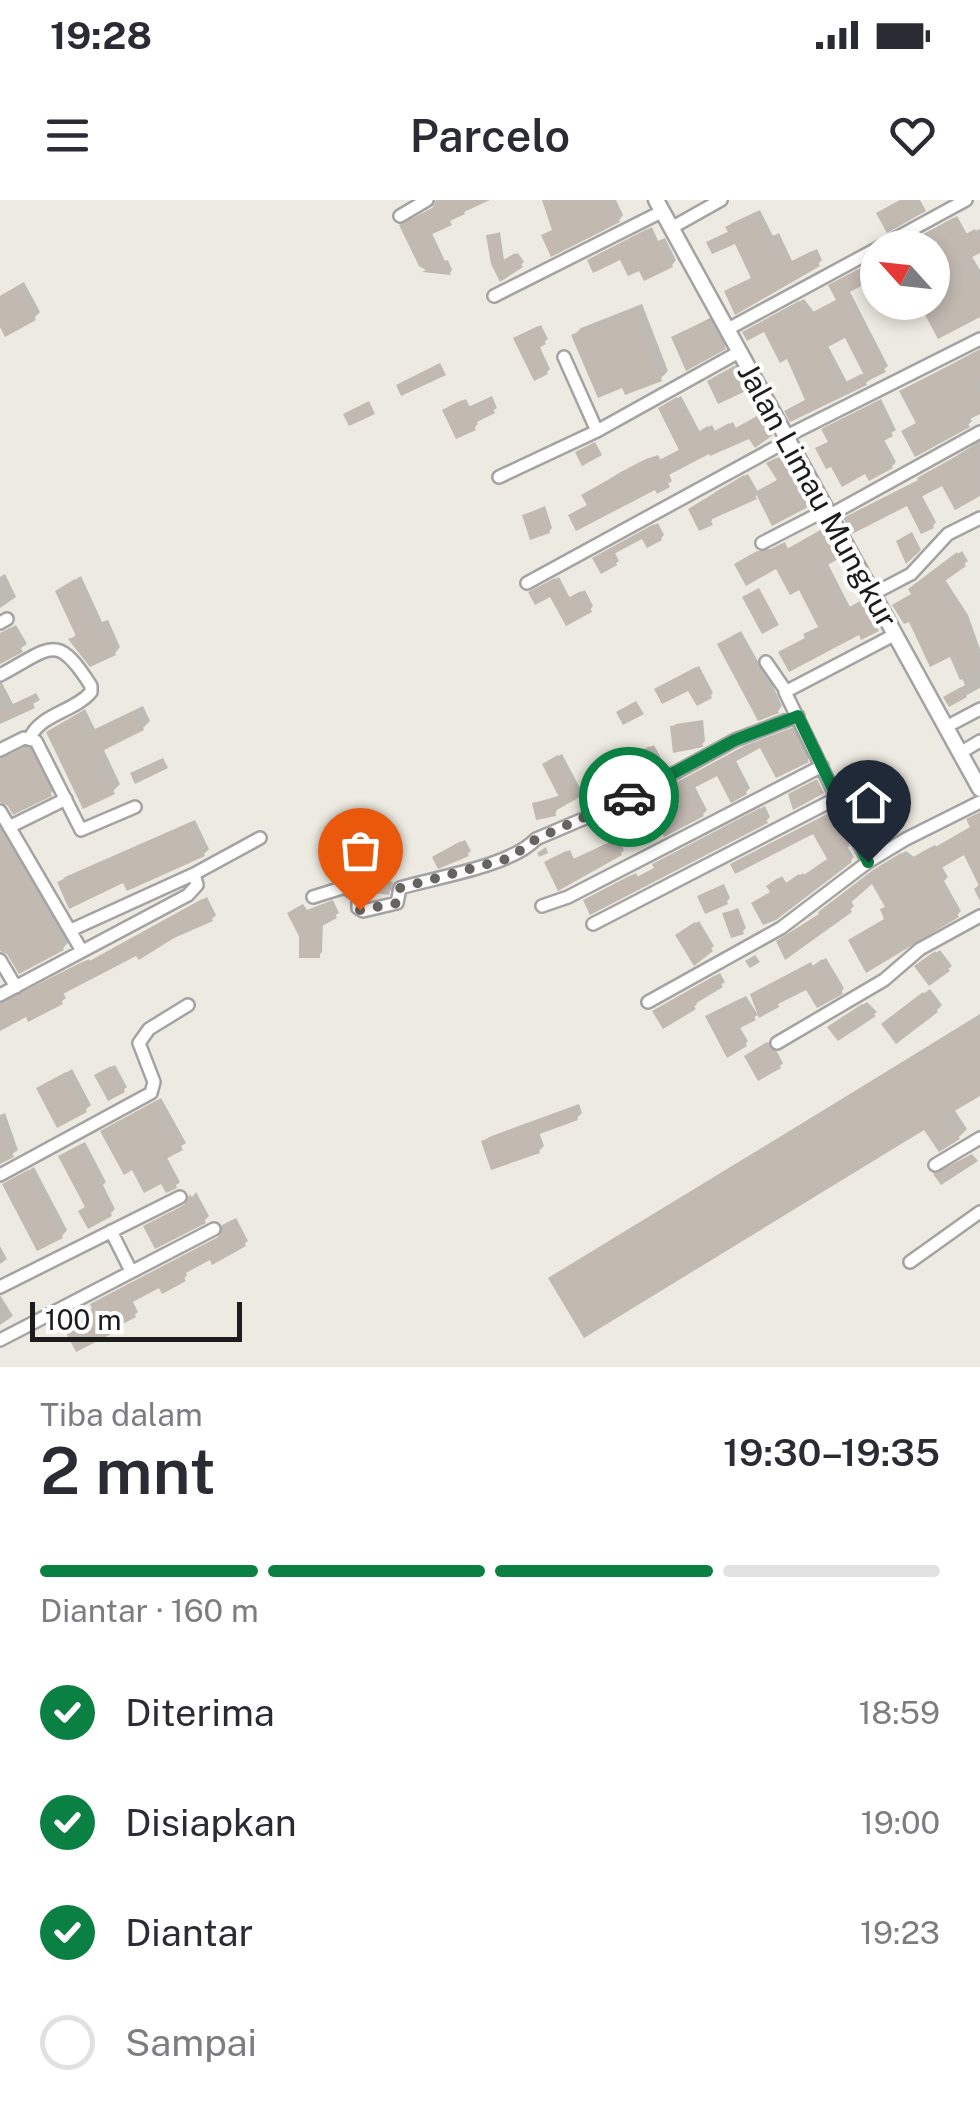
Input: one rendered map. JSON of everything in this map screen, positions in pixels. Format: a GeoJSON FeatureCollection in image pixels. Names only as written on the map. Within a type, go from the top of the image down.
{"type":"FeatureCollection","features":[{"type":"Feature","properties":{"kind":"street"},"geometry":{"type":"LineString","coordinates":[[400,216],[427,200]]}},
{"type":"Feature","properties":{"kind":"street"},"geometry":{"type":"LineString","coordinates":[[672,226],[721,200]]}},
{"type":"Feature","properties":{"kind":"street"},"geometry":{"type":"LineString","coordinates":[[911,230],[966,200]]}},
{"type":"Feature","properties":{"kind":"street"},"geometry":{"type":"LineString","coordinates":[[494,296],[660,205]]}},
{"type":"Feature","properties":{"kind":"street","name":"Jalan Limau Mungkur"},"geometry":{"type":"LineString","coordinates":[[660,205],[980,789]]}},
{"type":"Feature","properties":{"kind":"street"},"geometry":{"type":"LineString","coordinates":[[728,329],[860,258]]}},
{"type":"Feature","properties":{"kind":"street"},"geometry":{"type":"LineString","coordinates":[[527,584],[788,438],[980,339]]}},
{"type":"Feature","properties":{"kind":"street"},"geometry":{"type":"LineString","coordinates":[[499,478],[597,431],[739,352]]}},
{"type":"Feature","properties":{"kind":"street"},"geometry":{"type":"LineString","coordinates":[[564,357],[597,431]]}},
{"type":"Feature","properties":{"kind":"street"},"geometry":{"type":"LineString","coordinates":[[762,543],[828,513],[980,432]]}},
{"type":"Feature","properties":{"kind":"street"},"geometry":{"type":"LineString","coordinates":[[871,595],[911,574],[948,534],[980,518]]}},
{"type":"Feature","properties":{"kind":"street"},"geometry":{"type":"LineString","coordinates":[[786,691],[894,635]]}},
{"type":"Feature","properties":{"kind":"street"},"geometry":{"type":"LineString","coordinates":[[0,676],[40,653],[63,650],[72,655],[90,686],[81,702],[41,723],[30,738],[0,750]]}},
{"type":"Feature","properties":{"kind":"street"},"geometry":{"type":"LineString","coordinates":[[766,662],[786,691],[868,862]]}},
{"type":"Feature","properties":{"kind":"street"},"geometry":{"type":"LineString","coordinates":[[946,727],[980,709]]}},
{"type":"Feature","properties":{"kind":"street"},"geometry":{"type":"LineString","coordinates":[[313,897],[345,887],[358,896],[358,908],[363,912],[398,903],[400,888],[510,858],[536,839],[616,805],[735,740],[798,716]]}},
{"type":"Feature","properties":{"kind":"street"},"geometry":{"type":"LineString","coordinates":[[30,738],[38,744],[81,830],[135,807]]}},
{"type":"Feature","properties":{"kind":"street"},"geometry":{"type":"LineString","coordinates":[[960,752],[980,742]]}},
{"type":"Feature","properties":{"kind":"street"},"geometry":{"type":"LineString","coordinates":[[542,906],[568,897],[822,766]]}},
{"type":"Feature","properties":{"kind":"street"},"geometry":{"type":"LineString","coordinates":[[10,826],[66,798]]}},
{"type":"Feature","properties":{"kind":"street"},"geometry":{"type":"LineString","coordinates":[[593,924],[837,798]]}},
{"type":"Feature","properties":{"kind":"street"},"geometry":{"type":"LineString","coordinates":[[648,1002],[780,928],[868,862],[906,839],[980,802]]}},
{"type":"Feature","properties":{"kind":"street"},"geometry":{"type":"LineString","coordinates":[[0,811],[82,951]]}},
{"type":"Feature","properties":{"kind":"street"},"geometry":{"type":"LineString","coordinates":[[71,930],[194,874],[260,838]]}},
{"type":"Feature","properties":{"kind":"street"},"geometry":{"type":"LineString","coordinates":[[0,995],[188,895],[197,885],[194,874]]}},
{"type":"Feature","properties":{"kind":"street"},"geometry":{"type":"LineString","coordinates":[[777,1043],[884,980],[920,949],[980,916]]}},
{"type":"Feature","properties":{"kind":"street"},"geometry":{"type":"LineString","coordinates":[[0,960],[16,987]]}},
{"type":"Feature","properties":{"kind":"street"},"geometry":{"type":"LineString","coordinates":[[0,1174],[151,1093],[154,1085],[138,1043],[149,1029],[188,1004]]}},
{"type":"Feature","properties":{"kind":"street"},"geometry":{"type":"LineString","coordinates":[[935,1166],[980,1138]]}},
{"type":"Feature","properties":{"kind":"street"},"geometry":{"type":"LineString","coordinates":[[0,1287],[180,1196]]}},
{"type":"Feature","properties":{"kind":"street"},"geometry":{"type":"LineString","coordinates":[[910,1262],[980,1212]]}},
{"type":"Feature","properties":{"kind":"street"},"geometry":{"type":"LineString","coordinates":[[0,1340],[214,1229]]}},
{"type":"Feature","properties":{"kind":"street"},"geometry":{"type":"LineString","coordinates":[[111,1231],[131,1271]]}},
{"type":"Feature","properties":{"kind":"building"},"geometry":{"type":"Polygon","coordinates":[[[436,200],[490,200],[428,236],[451,275],[422,272],[426,270],[419,266],[399,225],[432,208],[436,200]]]}},
{"type":"Feature","properties":{"kind":"building"},"geometry":{"type":"Polygon","coordinates":[[[542,200],[610,200],[620,222],[551,257],[541,235],[552,230],[542,200]]]}},
{"type":"Feature","properties":{"kind":"building"},"geometry":{"type":"Polygon","coordinates":[[[900,200],[920,200],[926,211],[892,230],[885,230],[876,213],[900,200]]]}},
{"type":"Feature","properties":{"kind":"building"},"geometry":{"type":"Polygon","coordinates":[[[756,212],[769,238],[775,235],[788,263],[812,251],[820,266],[735,315],[724,291],[751,278],[735,244],[712,254],[706,242],[728,232],[725,227],[756,212]]]}},
{"type":"Feature","properties":{"kind":"building"},"geometry":{"type":"Polygon","coordinates":[[[953,218],[962,236],[975,229],[980,239],[980,253],[968,259],[980,280],[980,317],[938,339],[928,320],[950,320],[950,230],[931,230],[953,218]]]}},
{"type":"Feature","properties":{"kind":"building"},"geometry":{"type":"Polygon","coordinates":[[[647,229],[654,243],[661,240],[673,267],[644,281],[639,271],[628,276],[620,260],[593,273],[587,260],[647,229]]]}},
{"type":"Feature","properties":{"kind":"building"},"geometry":{"type":"Polygon","coordinates":[[[499,233],[502,261],[515,253],[523,267],[500,282],[491,264],[486,235],[499,233]]]}},
{"type":"Feature","properties":{"kind":"building"},"geometry":{"type":"Polygon","coordinates":[[[860,268],[860,287],[846,294],[886,372],[867,381],[845,338],[824,349],[842,384],[861,374],[867,385],[790,422],[784,411],[805,400],[787,359],[780,363],[764,332],[747,341],[742,332],[799,301],[809,314],[836,300],[828,285],[860,268]]]}},
{"type":"Feature","properties":{"kind":"building"},"geometry":{"type":"Polygon","coordinates":[[[18,286],[36,320],[5,337],[0,327],[0,296],[18,286]]]}},
{"type":"Feature","properties":{"kind":"building"},"geometry":{"type":"Polygon","coordinates":[[[634,310],[662,381],[625,395],[622,388],[598,398],[571,335],[634,310]]]}},
{"type":"Feature","properties":{"kind":"building"},"geometry":{"type":"Polygon","coordinates":[[[709,319],[726,349],[686,371],[671,337],[709,319]]]}},
{"type":"Feature","properties":{"kind":"building"},"geometry":{"type":"Polygon","coordinates":[[[538,326],[546,344],[537,349],[548,374],[534,381],[513,338],[538,326]]]}},
{"type":"Feature","properties":{"kind":"building"},"geometry":{"type":"Polygon","coordinates":[[[980,350],[980,379],[973,383],[980,396],[980,414],[966,421],[970,427],[915,457],[901,431],[916,423],[899,391],[980,350]]]}},
{"type":"Feature","properties":{"kind":"building"},"geometry":{"type":"Polygon","coordinates":[[[440,363],[446,375],[401,396],[396,385],[440,363]]]}},
{"type":"Feature","properties":{"kind":"building"},"geometry":{"type":"Polygon","coordinates":[[[734,366],[748,390],[718,404],[707,381],[734,366]]]}},
{"type":"Feature","properties":{"kind":"building"},"geometry":{"type":"Polygon","coordinates":[[[677,397],[696,433],[708,426],[711,433],[729,423],[732,430],[761,414],[773,435],[755,448],[749,439],[709,454],[665,477],[670,487],[657,494],[655,490],[576,531],[568,515],[587,505],[581,495],[640,462],[655,457],[657,461],[679,450],[658,408],[677,397]]]}},
{"type":"Feature","properties":{"kind":"building"},"geometry":{"type":"Polygon","coordinates":[[[488,398],[495,413],[473,424],[476,430],[456,439],[442,410],[462,400],[466,408],[488,398]]]}},
{"type":"Feature","properties":{"kind":"building"},"geometry":{"type":"Polygon","coordinates":[[[369,401],[375,414],[349,426],[343,414],[369,401]]]}},
{"type":"Feature","properties":{"kind":"building"},"geometry":{"type":"Polygon","coordinates":[[[876,402],[893,436],[880,443],[893,468],[869,481],[865,474],[842,487],[815,448],[828,442],[821,429],[876,402]]]}},
{"type":"Feature","properties":{"kind":"building"},"geometry":{"type":"Polygon","coordinates":[[[595,442],[602,455],[582,466],[575,452],[595,442]]]}},
{"type":"Feature","properties":{"kind":"building"},"geometry":{"type":"Polygon","coordinates":[[[978,444],[980,496],[955,510],[942,486],[919,498],[934,528],[921,534],[907,506],[852,534],[843,518],[978,444]]]}},
{"type":"Feature","properties":{"kind":"building"},"geometry":{"type":"Polygon","coordinates":[[[776,458],[810,506],[772,526],[755,492],[777,480],[766,463],[776,458]]]}},
{"type":"Feature","properties":{"kind":"building"},"geometry":{"type":"Polygon","coordinates":[[[744,475],[757,499],[710,520],[713,525],[699,531],[688,509],[744,475]]]}},
{"type":"Feature","properties":{"kind":"building"},"geometry":{"type":"Polygon","coordinates":[[[542,508],[550,533],[530,540],[522,515],[542,508]]]}},
{"type":"Feature","properties":{"kind":"building"},"geometry":{"type":"Polygon","coordinates":[[[654,524],[662,540],[647,548],[642,539],[612,555],[617,565],[601,574],[592,558],[654,524]]]}},
{"type":"Feature","properties":{"kind":"building"},"geometry":{"type":"Polygon","coordinates":[[[824,528],[840,558],[824,567],[846,609],[862,600],[879,631],[861,640],[859,635],[789,672],[778,652],[818,627],[799,590],[790,595],[776,569],[746,586],[734,564],[781,544],[785,550],[824,528]]]}},
{"type":"Feature","properties":{"kind":"building"},"geometry":{"type":"Polygon","coordinates":[[[912,532],[921,550],[906,564],[896,541],[912,532]]]}},
{"type":"Feature","properties":{"kind":"building"},"geometry":{"type":"Polygon","coordinates":[[[957,552],[966,566],[942,583],[966,621],[980,661],[980,671],[960,680],[950,657],[930,667],[909,622],[904,624],[892,605],[911,594],[908,589],[957,552]]]}},
{"type":"Feature","properties":{"kind":"building"},"geometry":{"type":"Polygon","coordinates":[[[555,578],[566,599],[581,591],[592,612],[566,626],[550,597],[535,605],[528,592],[555,578]]]}},
{"type":"Feature","properties":{"kind":"building"},"geometry":{"type":"Polygon","coordinates":[[[75,579],[96,626],[102,624],[116,655],[90,667],[68,639],[76,636],[55,591],[75,579]]]}},
{"type":"Feature","properties":{"kind":"building"},"geometry":{"type":"Polygon","coordinates":[[[759,588],[779,625],[762,634],[742,597],[759,588]]]}},
{"type":"Feature","properties":{"kind":"building"},"geometry":{"type":"Polygon","coordinates":[[[10,628],[23,652],[0,664],[0,634],[10,628]]]}},
{"type":"Feature","properties":{"kind":"building"},"geometry":{"type":"Polygon","coordinates":[[[736,634],[755,668],[762,672],[779,713],[758,721],[717,644],[736,634]]]}},
{"type":"Feature","properties":{"kind":"building"},"geometry":{"type":"Polygon","coordinates":[[[696,667],[712,698],[697,706],[688,691],[662,704],[654,689],[696,667]]]}},
{"type":"Feature","properties":{"kind":"building"},"geometry":{"type":"Polygon","coordinates":[[[961,687],[967,697],[949,707],[943,697],[961,687]]]}},
{"type":"Feature","properties":{"kind":"building"},"geometry":{"type":"Polygon","coordinates":[[[30,697],[35,708],[0,724],[0,712],[30,697]]]}},
{"type":"Feature","properties":{"kind":"building"},"geometry":{"type":"Polygon","coordinates":[[[636,701],[644,714],[623,725],[616,712],[636,701]]]}},
{"type":"Feature","properties":{"kind":"building"},"geometry":{"type":"Polygon","coordinates":[[[135,712],[144,730],[96,754],[115,794],[83,809],[46,732],[77,714],[87,735],[135,712]]]}},
{"type":"Feature","properties":{"kind":"building"},"geometry":{"type":"Polygon","coordinates":[[[700,722],[703,747],[673,753],[670,726],[700,722]]]}},
{"type":"Feature","properties":{"kind":"building"},"geometry":{"type":"Polygon","coordinates":[[[792,728],[809,762],[776,778],[760,748],[731,764],[747,794],[731,803],[717,776],[690,790],[704,816],[664,837],[662,833],[654,838],[646,823],[679,805],[677,782],[739,749],[792,728]]]}},
{"type":"Feature","properties":{"kind":"building"},"geometry":{"type":"Polygon","coordinates":[[[650,746],[662,769],[605,796],[597,778],[634,761],[631,756],[650,746]]]}},
{"type":"Feature","properties":{"kind":"building"},"geometry":{"type":"Polygon","coordinates":[[[30,749],[52,796],[13,815],[0,802],[0,759],[30,749]]]}},
{"type":"Feature","properties":{"kind":"building"},"geometry":{"type":"Polygon","coordinates":[[[558,755],[578,793],[585,794],[555,811],[556,816],[536,820],[532,803],[559,797],[542,764],[558,755]]]}},
{"type":"Feature","properties":{"kind":"building"},"geometry":{"type":"Polygon","coordinates":[[[163,758],[168,768],[135,784],[130,773],[163,758]]]}},
{"type":"Feature","properties":{"kind":"building"},"geometry":{"type":"Polygon","coordinates":[[[817,779],[824,793],[793,810],[788,794],[817,779]]]}},
{"type":"Feature","properties":{"kind":"building"},"geometry":{"type":"Polygon","coordinates":[[[760,808],[768,823],[590,915],[583,900],[631,875],[633,879],[654,868],[652,864],[760,808]]]}},
{"type":"Feature","properties":{"kind":"building"},"geometry":{"type":"Polygon","coordinates":[[[980,812],[980,888],[964,855],[938,870],[945,883],[941,886],[959,917],[866,973],[848,940],[884,919],[880,909],[885,907],[872,884],[848,905],[852,912],[785,960],[776,941],[819,914],[873,870],[901,853],[908,860],[932,849],[970,827],[966,819],[980,812]]]}},
{"type":"Feature","properties":{"kind":"building"},"geometry":{"type":"Polygon","coordinates":[[[829,813],[850,846],[844,849],[852,862],[776,920],[763,925],[751,903],[770,892],[766,886],[778,878],[783,885],[827,859],[813,834],[735,874],[730,864],[829,813]]]}},
{"type":"Feature","properties":{"kind":"building"},"geometry":{"type":"Polygon","coordinates":[[[190,823],[205,856],[127,891],[123,883],[69,909],[57,882],[190,823]]]}},
{"type":"Feature","properties":{"kind":"building"},"geometry":{"type":"Polygon","coordinates":[[[0,830],[39,896],[64,950],[19,974],[7,954],[0,951],[0,830]]]}},
{"type":"Feature","properties":{"kind":"building"},"geometry":{"type":"Polygon","coordinates":[[[615,840],[622,855],[558,891],[544,862],[566,851],[571,860],[615,840]]]}},
{"type":"Feature","properties":{"kind":"building"},"geometry":{"type":"Polygon","coordinates":[[[461,841],[469,856],[438,869],[432,857],[461,841]]]}},
{"type":"Feature","properties":{"kind":"building"},"geometry":{"type":"Polygon","coordinates":[[[367,879],[391,885],[389,895],[366,892],[367,879]]]}},
{"type":"Feature","properties":{"kind":"building"},"geometry":{"type":"Polygon","coordinates":[[[721,886],[728,904],[705,914],[697,896],[721,886]]]}},
{"type":"Feature","properties":{"kind":"building"},"geometry":{"type":"Polygon","coordinates":[[[202,899],[213,921],[59,996],[63,1004],[0,1031],[0,1004],[86,963],[202,899]]]}},
{"type":"Feature","properties":{"kind":"building"},"geometry":{"type":"Polygon","coordinates":[[[329,902],[337,918],[320,927],[320,958],[299,958],[299,936],[287,913],[300,906],[303,912],[329,902]]]}},
{"type":"Feature","properties":{"kind":"building"},"geometry":{"type":"Polygon","coordinates":[[[735,910],[744,934],[731,938],[722,913],[735,910]]]}},
{"type":"Feature","properties":{"kind":"building"},"geometry":{"type":"Polygon","coordinates":[[[695,922],[713,951],[694,966],[675,935],[695,922]]]}},
{"type":"Feature","properties":{"kind":"building"},"geometry":{"type":"Polygon","coordinates":[[[935,951],[950,971],[929,986],[914,966],[935,951]]]}},
{"type":"Feature","properties":{"kind":"building"},"geometry":{"type":"Polygon","coordinates":[[[822,959],[843,994],[817,1008],[806,990],[759,1018],[750,994],[822,959]]]}},
{"type":"Feature","properties":{"kind":"building"},"geometry":{"type":"Polygon","coordinates":[[[716,975],[723,987],[663,1029],[652,1011],[716,975]]]}},
{"type":"Feature","properties":{"kind":"building"},"geometry":{"type":"Polygon","coordinates":[[[923,992],[938,1012],[896,1044],[881,1024],[923,992]]]}},
{"type":"Feature","properties":{"kind":"building"},"geometry":{"type":"Polygon","coordinates":[[[742,998],[756,1020],[736,1030],[747,1046],[727,1058],[705,1016],[742,998]]]}},
{"type":"Feature","properties":{"kind":"building"},"geometry":{"type":"Polygon","coordinates":[[[862,1004],[876,1016],[838,1041],[827,1027],[862,1004]]]}},
{"type":"Feature","properties":{"kind":"building"},"geometry":{"type":"Polygon","coordinates":[[[975,1018],[980,1026],[980,1096],[946,1116],[960,1139],[939,1152],[924,1130],[584,1338],[548,1278],[975,1018]]]}},
{"type":"Feature","properties":{"kind":"building"},"geometry":{"type":"Polygon","coordinates":[[[767,1042],[781,1068],[758,1081],[744,1056],[767,1042]]]}},
{"type":"Feature","properties":{"kind":"building"},"geometry":{"type":"Polygon","coordinates":[[[111,1066],[125,1092],[108,1101],[94,1075],[111,1066]]]}},
{"type":"Feature","properties":{"kind":"building"},"geometry":{"type":"Polygon","coordinates":[[[66,1072],[87,1112],[57,1128],[36,1088],[66,1072]]]}},
{"type":"Feature","properties":{"kind":"building"},"geometry":{"type":"Polygon","coordinates":[[[156,1101],[183,1150],[162,1161],[177,1188],[166,1193],[161,1184],[144,1193],[132,1170],[124,1175],[100,1131],[156,1101]]]}},
{"type":"Feature","properties":{"kind":"building"},"geometry":{"type":"Polygon","coordinates":[[[573,1108],[578,1120],[534,1136],[540,1153],[491,1170],[481,1141],[573,1108]]]}},
{"type":"Feature","properties":{"kind":"building"},"geometry":{"type":"Polygon","coordinates":[[[0,1121],[14,1157],[0,1164],[0,1121]]]}},
{"type":"Feature","properties":{"kind":"building"},"geometry":{"type":"Polygon","coordinates":[[[80,1145],[112,1216],[88,1229],[78,1211],[85,1207],[58,1156],[80,1145]]]}},
{"type":"Feature","properties":{"kind":"building"},"geometry":{"type":"Polygon","coordinates":[[[972,1154],[978,1161],[941,1185],[933,1174],[972,1154]]]}},
{"type":"Feature","properties":{"kind":"building"},"geometry":{"type":"Polygon","coordinates":[[[28,1170],[63,1238],[37,1251],[2,1184],[28,1170]]]}},
{"type":"Feature","properties":{"kind":"building"},"geometry":{"type":"Polygon","coordinates":[[[190,1194],[206,1223],[155,1249],[143,1226],[184,1205],[190,1194]]]}},
{"type":"Feature","properties":{"kind":"building"},"geometry":{"type":"Polygon","coordinates":[[[232,1220],[246,1246],[212,1265],[210,1260],[182,1275],[186,1281],[162,1294],[159,1288],[129,1304],[136,1317],[76,1352],[64,1329],[83,1319],[80,1314],[92,1308],[90,1304],[218,1237],[222,1225],[232,1220]]]}},
{"type":"Feature","properties":{"kind":"way so far"},"geometry":{"type":"LineString","coordinates":[[360,910],[398,903],[400,888],[510,858],[536,839],[629,797]]}},
{"type":"Feature","properties":{"kind":"route"},"geometry":{"type":"LineString","coordinates":[[629,797],[735,740],[798,716],[868,862]]}}]}
